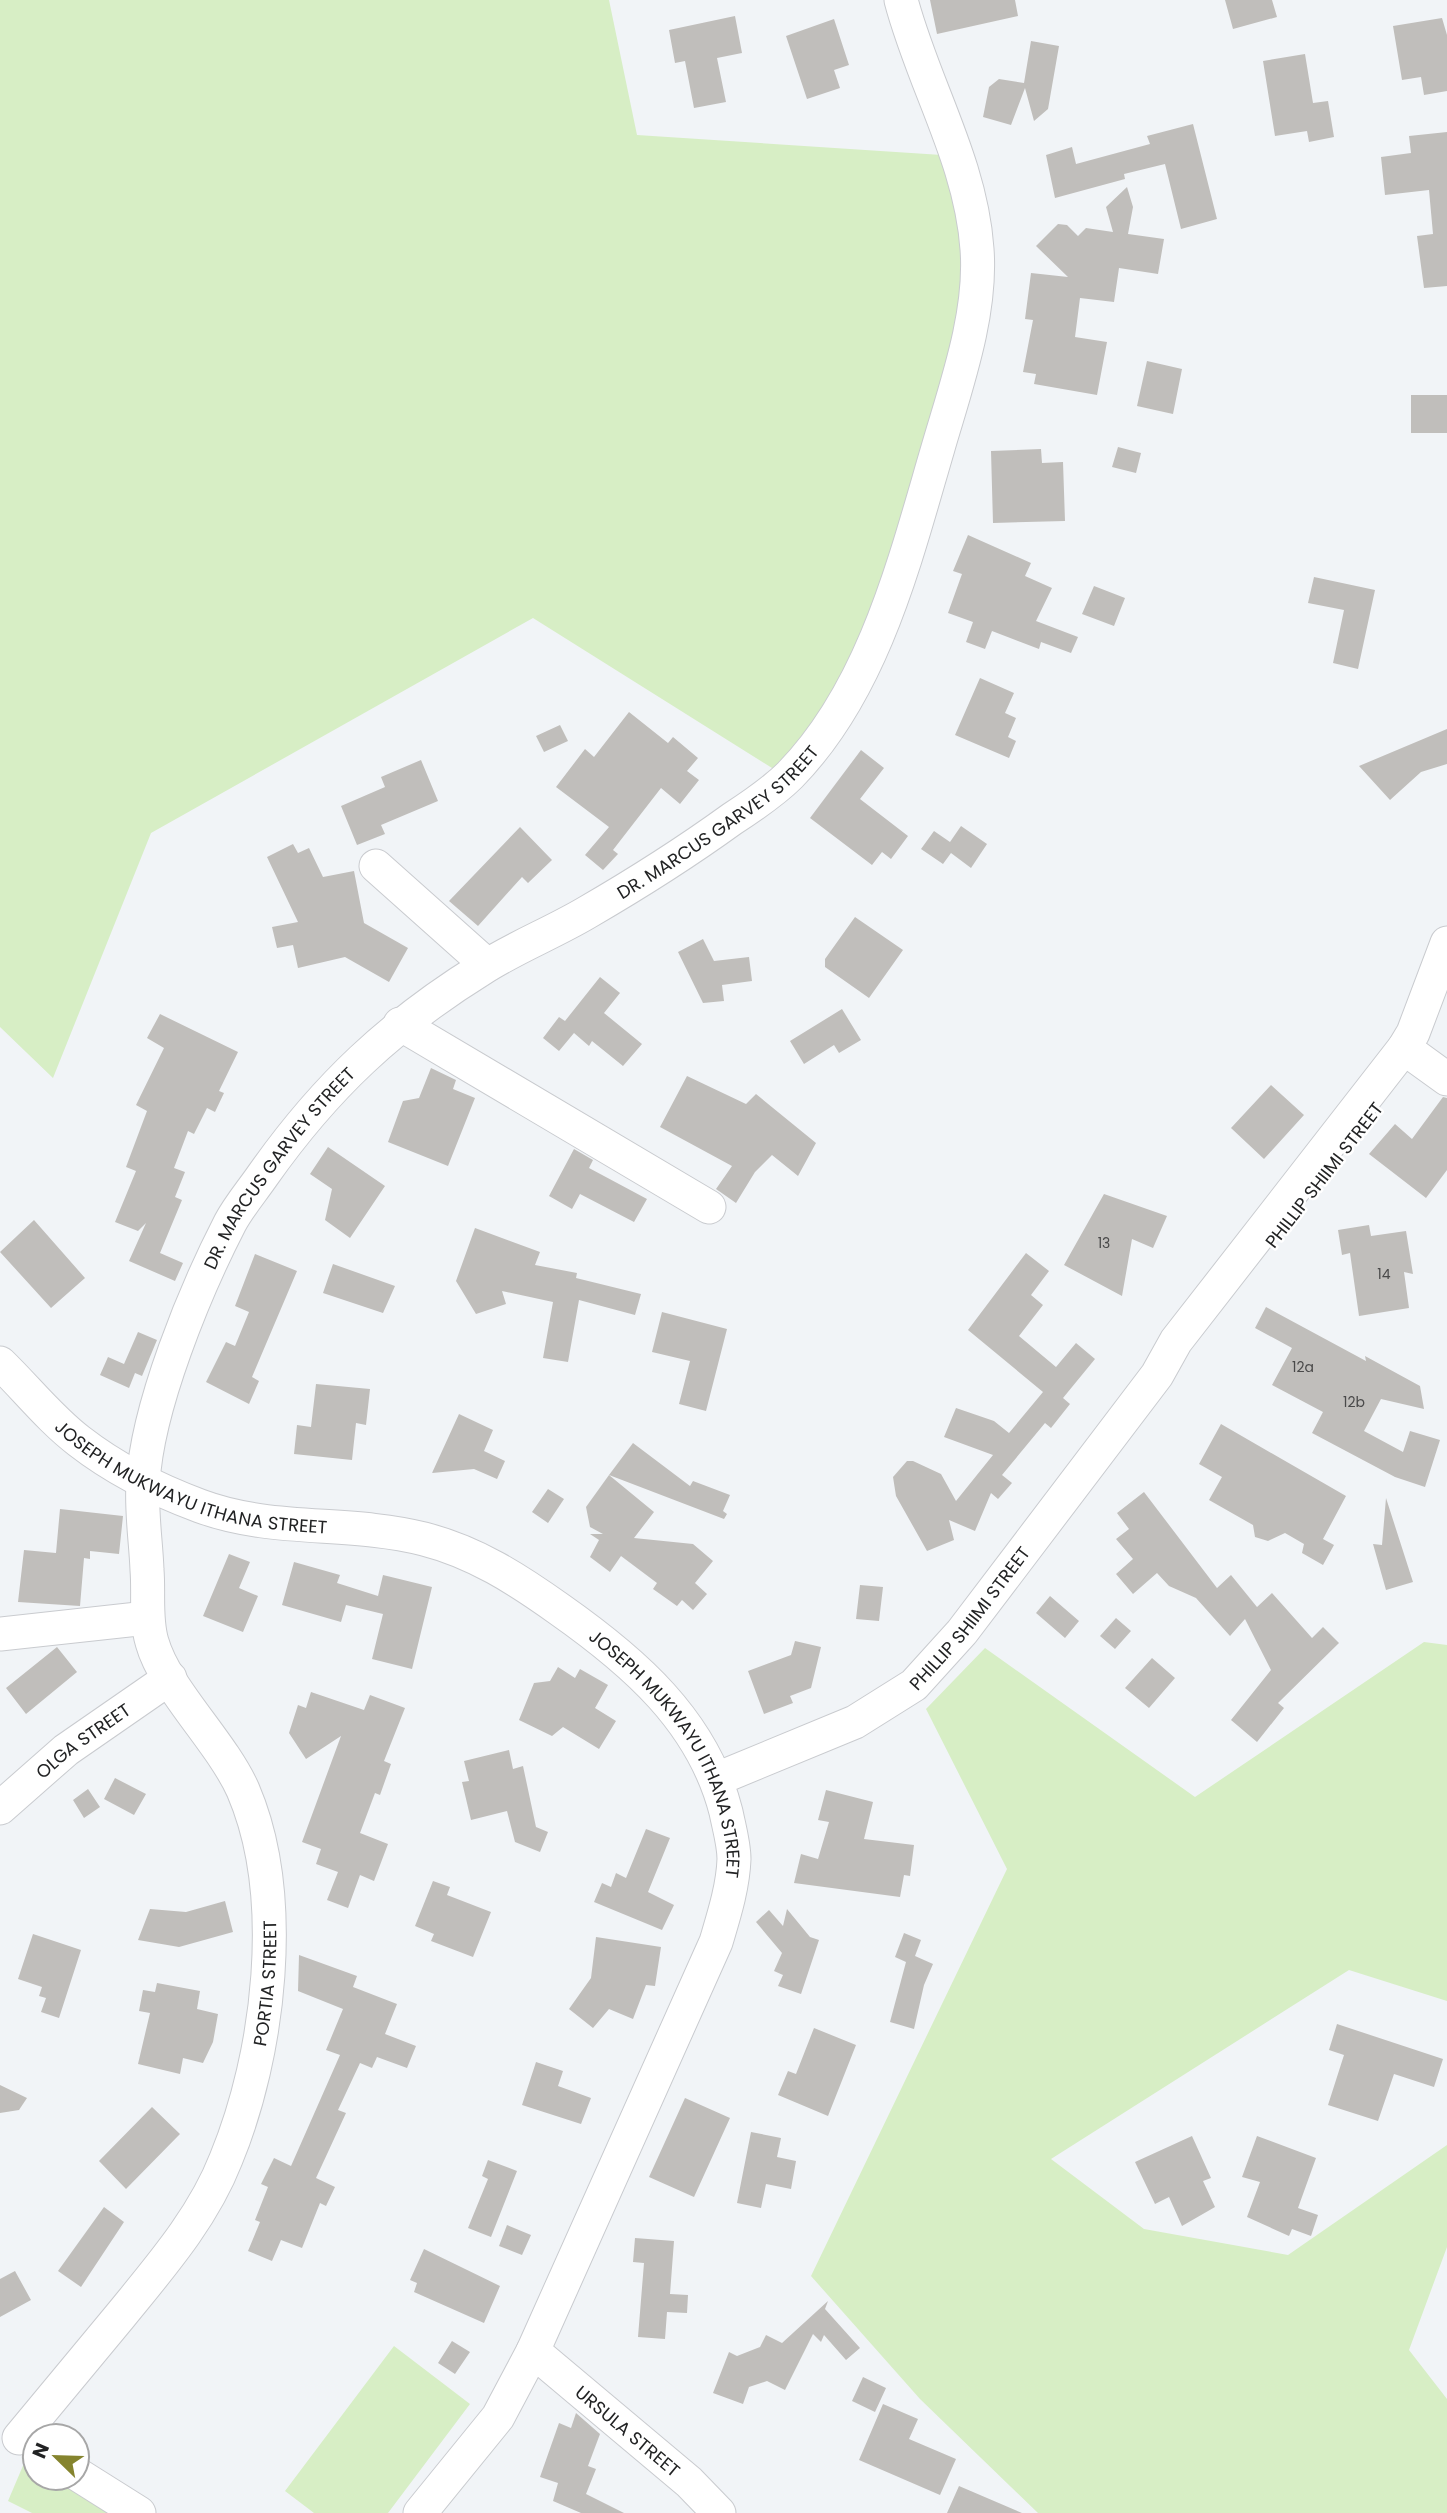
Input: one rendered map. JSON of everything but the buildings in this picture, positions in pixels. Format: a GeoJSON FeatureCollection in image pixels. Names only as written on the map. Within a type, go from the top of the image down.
{"type":"FeatureCollection","features":[{"type":"Feature","properties":{"kind":"street","name":"DR. MARCUS GARVEY STREET"},"geometry":{"type":"LineString","coordinates":[[142,1482],[155,1417],[185,1323],[233,1217],[285,1143],[334,1084],[400,1024],[487,965],[581,916],[684,853],[788,778],[825,733],[860,673],[889,603],[955,390],[972,314],[978,255],[965,182],[901,0]]}},
{"type":"Feature","properties":{"kind":"street"},"geometry":{"type":"LineString","coordinates":[[376,866],[487,965]]}},
{"type":"Feature","properties":{"kind":"street","name":"PHILLIP SHIIMI STREET"},"geometry":{"type":"LineString","coordinates":[[1421,1048],[1447,943]]}},
{"type":"Feature","properties":{"kind":"street","name":"PHILLIP SHIIMI STREET"},"geometry":{"type":"LineString","coordinates":[[718,1779],[855,1722],[914,1685],[962,1632],[1157,1375],[1172,1367],[1188,1351],[1421,1048],[1447,994]]}},
{"type":"Feature","properties":{"kind":"street"},"geometry":{"type":"LineString","coordinates":[[400,1024],[709,1207]]}},
{"type":"Feature","properties":{"kind":"street"},"geometry":{"type":"LineString","coordinates":[[1421,1048],[1447,1079]]}},
{"type":"Feature","properties":{"kind":"street","name":"JOSEPH MUKWAYU ITHANA STREET"},"geometry":{"type":"LineString","coordinates":[[0,1363],[78,1440],[142,1482],[202,1507],[267,1522],[382,1530],[469,1553],[521,1582],[634,1665],[689,1729],[718,1779],[734,1858],[729,1899],[716,1942],[533,2351],[498,2417],[420,2513]]}},
{"type":"Feature","properties":{"kind":"street","name":"PORTIA STREET"},"geometry":{"type":"LineString","coordinates":[[18,2439],[171,2253],[199,2211],[223,2167],[245,2109],[256,2056],[270,1947],[266,1877],[243,1791],[209,1732],[170,1678],[153,1649],[148,1618],[142,1482]]}},
{"type":"Feature","properties":{"kind":"street"},"geometry":{"type":"LineString","coordinates":[[0,1634],[148,1618]]}},
{"type":"Feature","properties":{"kind":"street","name":"OLGA STREET"},"geometry":{"type":"LineString","coordinates":[[0,1808],[66,1750],[170,1678]]}},
{"type":"Feature","properties":{"kind":"street","name":"URSULA STREET"},"geometry":{"type":"LineString","coordinates":[[533,2351],[689,2482],[719,2513]]}},
{"type":"Feature","properties":{"kind":"street"},"geometry":{"type":"LineString","coordinates":[[91,2483],[139,2513]]}},
{"type":"Feature","properties":{"kind":"green space"},"geometry":{"type":"Polygon","coordinates":[[[0,0],[609,0],[637,135],[957,156],[978,255],[889,603],[788,778],[533,618],[151,833],[53,1078],[0,1027],[0,0]]]}},
{"type":"Feature","properties":{"kind":"green space"},"geometry":{"type":"Polygon","coordinates":[[[1424,1642],[1447,1645],[1447,2001],[1349,1970],[1051,2159],[1144,2229],[1288,2255],[1447,2145],[1447,2247],[1409,2350],[1447,2399],[1447,2513],[1038,2513],[920,2399],[811,2276],[1007,1869],[926,1709],[985,1648],[1195,1797],[1424,1642]]]}},
{"type":"Feature","properties":{"kind":"green space"},"geometry":{"type":"Polygon","coordinates":[[[394,2346],[470,2404],[388,2513],[314,2513],[285,2491],[394,2346]]]}},
{"type":"Feature","properties":{"kind":"green space"},"geometry":{"type":"Polygon","coordinates":[[[21,2470],[21,2492],[90,2492],[134,2513],[32,2513],[8,2501],[21,2470]]]}}]}
